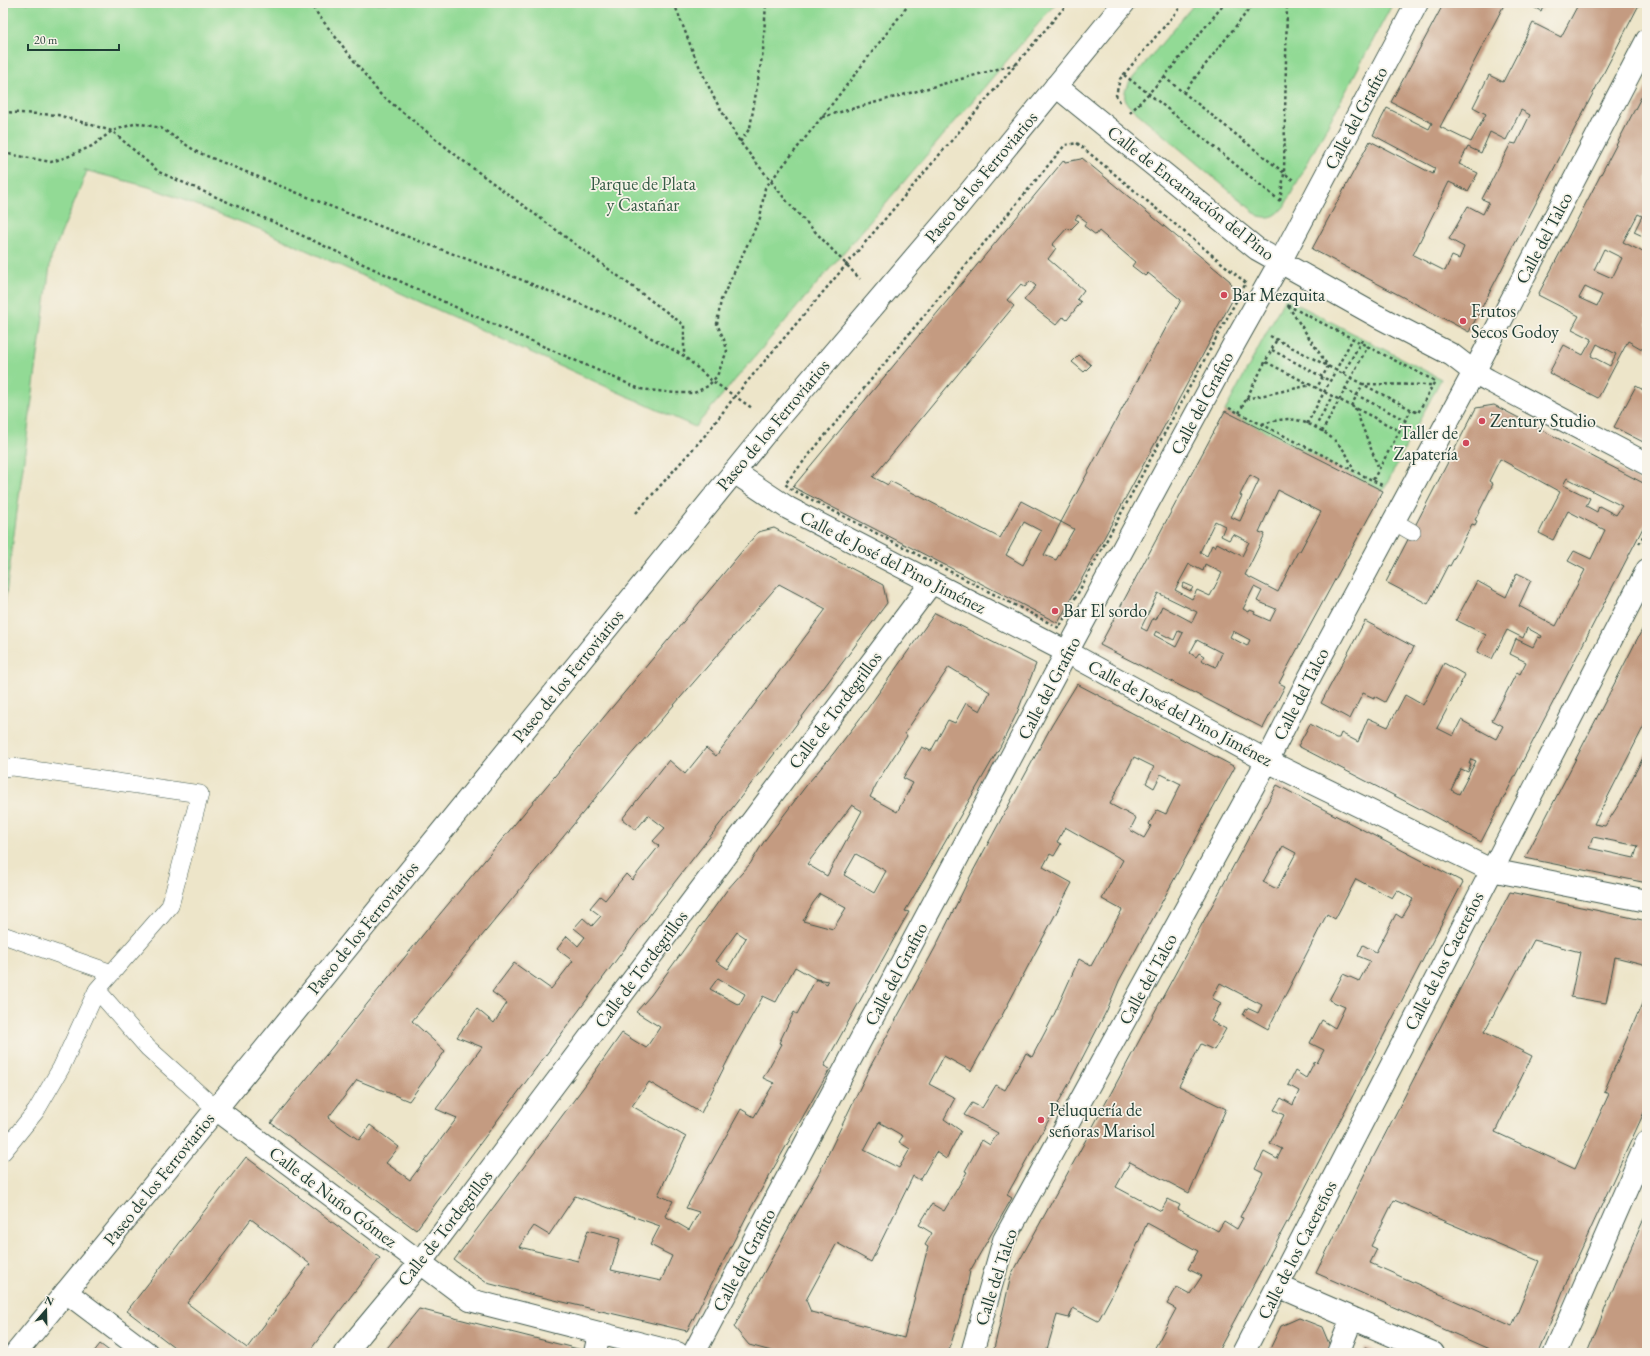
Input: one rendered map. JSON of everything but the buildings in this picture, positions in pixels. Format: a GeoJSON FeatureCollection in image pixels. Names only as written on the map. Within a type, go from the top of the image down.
{"type":"FeatureCollection","features":[{"type":"Feature","properties":{"kind":"street","name":"Paseo de los Ferroviarios"},"geometry":{"type":"LineString","coordinates":[[16,1353],[734,472],[878,298],[951,215],[1124,3]]}},
{"type":"Feature","properties":{"kind":"street","name":"Calle del Grafito"},"geometry":{"type":"LineString","coordinates":[[694,1353],[1067,652],[1234,342],[1280,262],[1417,3]]}},
{"type":"Feature","properties":{"kind":"street","name":"Calle del Talco"},"geometry":{"type":"LineString","coordinates":[[972,1353],[1004,1240],[1267,761],[1308,680],[1474,372],[1647,40]]}},
{"type":"Feature","properties":{"kind":"street","name":"Calle de Encarnación del Pino"},"geometry":{"type":"LineString","coordinates":[[1056,86],[1257,249],[1377,316],[1452,355],[1474,372],[1647,464]]}},
{"type":"Feature","properties":{"kind":"street","name":"Calle de José del Pino Jiménez"},"geometry":{"type":"LineString","coordinates":[[734,472],[788,508],[1067,652],[1267,761],[1491,870],[1647,900]]}},
{"type":"Feature","properties":{"kind":"street","name":"Calle de los Cacereños"},"geometry":{"type":"LineString","coordinates":[[1243,1353],[1647,570]]}},
{"type":"Feature","properties":{"kind":"street","name":"Calle de Tordegrillos"},"geometry":{"type":"LineString","coordinates":[[345,1353],[420,1264],[932,582]]}},
{"type":"Feature","properties":{"kind":"street","name":"Calle de Nuño Gómez"},"geometry":{"type":"LineString","coordinates":[[216,1109],[420,1264],[470,1300],[597,1343],[677,1353]]}},
{"type":"Feature","properties":{"kind":"street"},"geometry":{"type":"LineString","coordinates":[[1555,1353],[1647,1142]]}},
{"type":"Feature","properties":{"kind":"street"},"geometry":{"type":"LineString","coordinates":[[1278,1286],[1433,1353]]}},
{"type":"Feature","properties":{"kind":"street"},"geometry":{"type":"LineString","coordinates":[[66,1292],[147,1353]]}},
{"type":"Feature","properties":{"kind":"street"},"geometry":{"type":"LineString","coordinates":[[1338,1353],[1352,1318]]}},
{"type":"Feature","properties":{"kind":"lane"},"geometry":{"type":"LineString","coordinates":[[1393,521],[1412,532]]}},
{"type":"Feature","properties":{"kind":"lane"},"geometry":{"type":"LineString","coordinates":[[3,768],[13,766],[200,794],[170,906],[97,990],[61,1068],[36,1111],[3,1152]]}},
{"type":"Feature","properties":{"kind":"lane"},"geometry":{"type":"LineString","coordinates":[[3,935],[112,973]]}},
{"type":"Feature","properties":{"kind":"lane"},"geometry":{"type":"LineString","coordinates":[[97,990],[148,1048],[216,1109]]}},
{"type":"Feature","properties":{"kind":"path"},"geometry":{"type":"LineString","coordinates":[[309,3],[380,94],[462,160],[684,325],[684,356]]}},
{"type":"Feature","properties":{"kind":"path"},"geometry":{"type":"LineString","coordinates":[[674,3],[695,58],[714,98],[740,142],[789,204],[878,298]]}},
{"type":"Feature","properties":{"kind":"path"},"geometry":{"type":"LineString","coordinates":[[740,142],[750,128],[763,51],[766,3]]}},
{"type":"Feature","properties":{"kind":"path"},"geometry":{"type":"LineString","coordinates":[[3,112],[58,115],[112,131],[159,172],[271,221],[468,313],[640,389],[675,394],[694,393],[708,386],[717,376],[727,351],[725,342],[717,324],[721,300],[760,218],[765,188],[910,3]]}},
{"type":"Feature","properties":{"kind":"path"},"geometry":{"type":"LineString","coordinates":[[636,514],[708,432],[735,396],[1068,3]]}},
{"type":"Feature","properties":{"kind":"path"},"geometry":{"type":"LineString","coordinates":[[1121,104],[1116,95],[1120,79],[1184,3]]}},
{"type":"Feature","properties":{"kind":"path"},"geometry":{"type":"LineString","coordinates":[[1130,113],[1164,77],[1225,3]]}},
{"type":"Feature","properties":{"kind":"path"},"geometry":{"type":"LineString","coordinates":[[1183,93],[1254,3]]}},
{"type":"Feature","properties":{"kind":"path"},"geometry":{"type":"LineString","coordinates":[[1280,207],[1284,174],[1287,3]]}},
{"type":"Feature","properties":{"kind":"path"},"geometry":{"type":"LineString","coordinates":[[822,117],[1017,63]]}},
{"type":"Feature","properties":{"kind":"path"},"geometry":{"type":"LineString","coordinates":[[1124,75],[1280,201]]}},
{"type":"Feature","properties":{"kind":"path"},"geometry":{"type":"LineString","coordinates":[[1164,77],[1294,182]]}},
{"type":"Feature","properties":{"kind":"path"},"geometry":{"type":"LineString","coordinates":[[1125,109],[1136,118]]}},
{"type":"Feature","properties":{"kind":"path"},"geometry":{"type":"LineString","coordinates":[[3,153],[51,162],[67,158],[92,146],[112,131],[137,123],[161,128],[197,152],[369,222],[522,280],[619,320],[684,356],[713,381],[735,396]]}},
{"type":"Feature","properties":{"kind":"path"},"geometry":{"type":"LineString","coordinates":[[785,484],[1065,145],[1077,143],[1246,283]]}},
{"type":"Feature","properties":{"kind":"path"},"geometry":{"type":"LineString","coordinates":[[1270,336],[1418,413],[1435,381],[1287,304],[1328,366]]}},
{"type":"Feature","properties":{"kind":"path"},"geometry":{"type":"LineString","coordinates":[[1343,374],[1365,334]]}},
{"type":"Feature","properties":{"kind":"path"},"geometry":{"type":"LineString","coordinates":[[1307,424],[1353,338]]}},
{"type":"Feature","properties":{"kind":"path"},"geometry":{"type":"LineString","coordinates":[[1239,413],[1277,340]]}},
{"type":"Feature","properties":{"kind":"path"},"geometry":{"type":"LineString","coordinates":[[1322,432],[1368,346]]}},
{"type":"Feature","properties":{"kind":"path"},"geometry":{"type":"LineString","coordinates":[[1272,350],[1330,381]]}},
{"type":"Feature","properties":{"kind":"path"},"geometry":{"type":"LineString","coordinates":[[1266,362],[1400,431]]}},
{"type":"Feature","properties":{"kind":"path"},"geometry":{"type":"LineString","coordinates":[[1317,388],[1328,366]]}},
{"type":"Feature","properties":{"kind":"path"},"geometry":{"type":"LineString","coordinates":[[1363,384],[1432,385]]}},
{"type":"Feature","properties":{"kind":"path"},"geometry":{"type":"LineString","coordinates":[[1351,406],[1363,384]]}},
{"type":"Feature","properties":{"kind":"path"},"geometry":{"type":"LineString","coordinates":[[1246,400],[1311,385]]}},
{"type":"Feature","properties":{"kind":"path"},"geometry":{"type":"LineString","coordinates":[[1345,389],[1405,420]]}},
{"type":"Feature","properties":{"kind":"path"},"geometry":{"type":"LineString","coordinates":[[1315,428],[1332,396]]}},
{"type":"Feature","properties":{"kind":"path"},"geometry":{"type":"LineString","coordinates":[[1223,405],[1385,486]]}},
{"type":"Feature","properties":{"kind":"path"},"geometry":{"type":"LineString","coordinates":[[1355,408],[1379,469]]}},
{"type":"Feature","properties":{"kind":"path"},"geometry":{"type":"LineString","coordinates":[[1373,480],[1411,410]]}},
{"type":"Feature","properties":{"kind":"path"},"geometry":{"type":"LineString","coordinates":[[1261,424],[1277,420],[1290,419],[1315,428],[1340,445],[1349,458],[1352,470]]}},
{"type":"Feature","properties":{"kind":"path"},"geometry":{"type":"LineString","coordinates":[[1636,550],[1647,529]]}},
{"type":"Feature","properties":{"kind":"green space","name":"Parque de Plata y Castañar"},"geometry":{"type":"Polygon","coordinates":[[[3,3],[1056,3],[695,427],[262,230],[149,187],[84,170],[87,171],[51,258],[3,616],[3,3]]]}},
{"type":"Feature","properties":{"kind":"green space"},"geometry":{"type":"Polygon","coordinates":[[[1195,3],[1393,3],[1284,207],[1273,216],[1259,216],[1128,105],[1125,99],[1125,92],[1128,84],[1195,3]]]}},
{"type":"Feature","properties":{"kind":"green space"},"geometry":{"type":"Polygon","coordinates":[[[1285,298],[1441,379],[1383,491],[1225,411],[1285,298]]]}},
{"type":"Feature","properties":{"kind":"place","name":"Bar Mezquita"},"geometry":{"type":"Point","coordinates":[1224,295]}},
{"type":"Feature","properties":{"kind":"place","name":"Frutos Secos Godoy"},"geometry":{"type":"Point","coordinates":[1463,321]}},
{"type":"Feature","properties":{"kind":"place","name":"Zentury Studio"},"geometry":{"type":"Point","coordinates":[1482,421]}},
{"type":"Feature","properties":{"kind":"place","name":"Taller de Zapatería"},"geometry":{"type":"Point","coordinates":[1466,443]}},
{"type":"Feature","properties":{"kind":"place","name":"Bar El sordo"},"geometry":{"type":"Point","coordinates":[1055,611]}},
{"type":"Feature","properties":{"kind":"place","name":"Peluquería de señoras Marisol"},"geometry":{"type":"Point","coordinates":[1041,1120]}}]}
